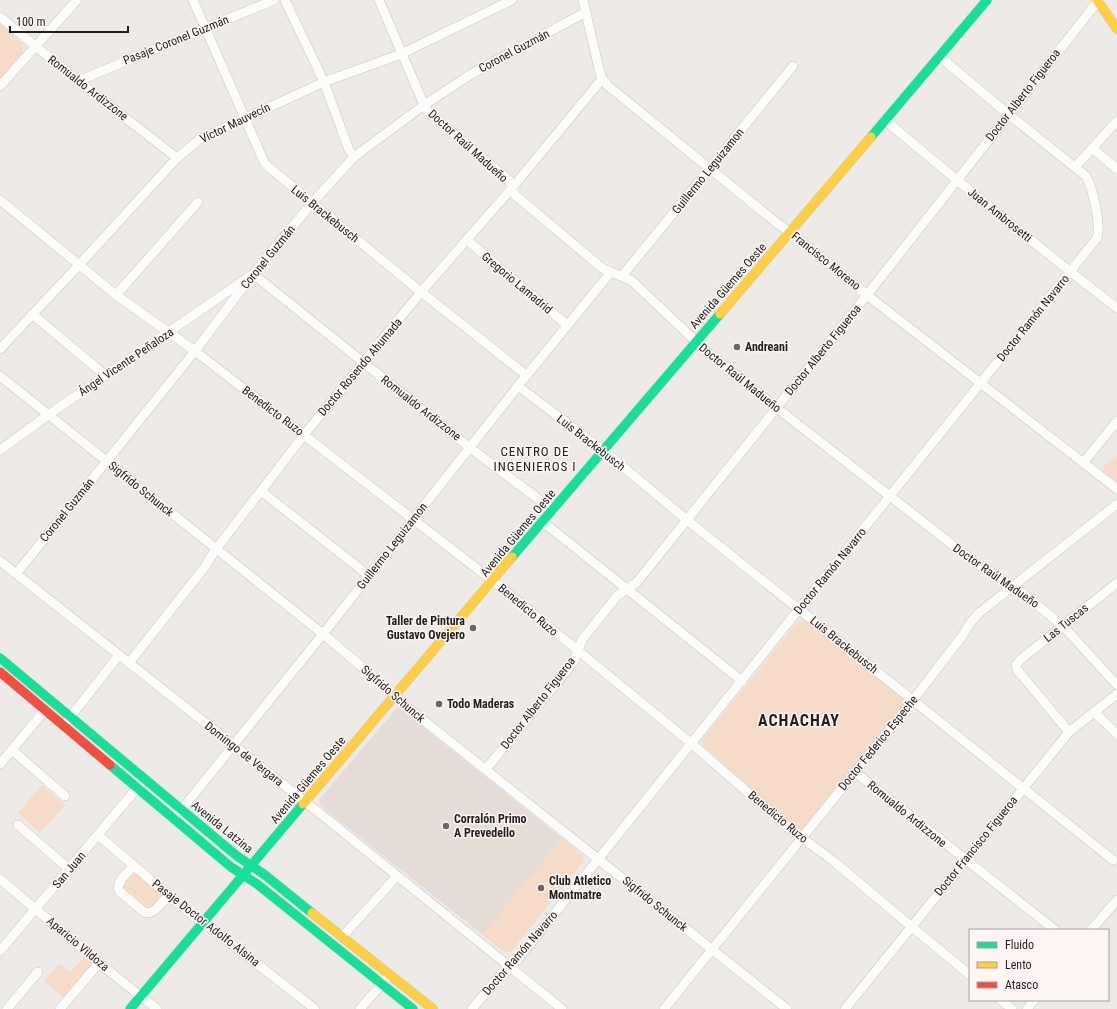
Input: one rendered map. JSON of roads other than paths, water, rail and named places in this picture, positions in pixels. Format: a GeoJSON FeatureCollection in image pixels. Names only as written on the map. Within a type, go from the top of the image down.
{"type":"FeatureCollection","features":[{"type":"Feature","properties":{"kind":"main road","name":"Avenida Güemes Oeste"},"geometry":{"type":"LineString","coordinates":[[130,1009],[395,695],[987,0]]}},
{"type":"Feature","properties":{"kind":"main road"},"geometry":{"type":"LineString","coordinates":[[1097,0],[1117,29]]}},
{"type":"Feature","properties":{"kind":"main road","name":"Avenida Latzina"},"geometry":{"type":"LineString","coordinates":[[0,658],[237,856],[265,875],[342,938],[433,1009]]}},
{"type":"Feature","properties":{"kind":"main road","name":"Avenida Latzina"},"geometry":{"type":"LineString","coordinates":[[1,674],[231,867],[263,889],[413,1009]]}},
{"type":"Feature","properties":{"kind":"street"},"geometry":{"type":"LineString","coordinates":[[0,86],[76,0]]}},
{"type":"Feature","properties":{"kind":"street","name":"Luis Brackebusch"},"geometry":{"type":"LineString","coordinates":[[193,0],[265,164],[526,376]]}},
{"type":"Feature","properties":{"kind":"street","name":"Pasaje Coronel Guzmán"},"geometry":{"type":"LineString","coordinates":[[78,81],[274,0]]}},
{"type":"Feature","properties":{"kind":"street"},"geometry":{"type":"LineString","coordinates":[[285,0],[324,82],[349,150],[354,157]]}},
{"type":"Feature","properties":{"kind":"street","name":"Doctor Raúl Madueño"},"geometry":{"type":"LineString","coordinates":[[379,0],[401,54],[428,112],[509,180],[515,194],[602,268],[610,273],[622,276],[632,281],[705,350],[890,497],[976,564],[1014,586],[1063,626],[1117,685]]}},
{"type":"Feature","properties":{"kind":"street","name":"Víctor Mauvecín"},"geometry":{"type":"LineString","coordinates":[[0,349],[177,158],[200,139],[324,82],[401,54],[512,0]]}},
{"type":"Feature","properties":{"kind":"street"},"geometry":{"type":"LineString","coordinates":[[583,0],[602,79]]}},
{"type":"Feature","properties":{"kind":"street","name":"Doctor Alberto Figueroa"},"geometry":{"type":"LineString","coordinates":[[486,769],[573,663],[582,640],[617,596],[626,588],[637,582],[687,520],[867,295],[1097,0]]}},
{"type":"Feature","properties":{"kind":"street","name":"Coronel Guzmán"},"geometry":{"type":"LineString","coordinates":[[16,574],[194,351],[253,274],[312,203],[354,157],[424,105],[473,73],[586,12]]}},
{"type":"Feature","properties":{"kind":"street","name":"Romualdo Ardizzone"},"geometry":{"type":"LineString","coordinates":[[0,17],[78,81],[177,158]]}},
{"type":"Feature","properties":{"kind":"street","name":"Doctor Ramón Navarro"},"geometry":{"type":"LineString","coordinates":[[472,1009],[502,973],[518,959],[1097,238],[1099,230],[1091,187],[1086,176],[1076,166],[1008,114],[939,56]]}},
{"type":"Feature","properties":{"kind":"street","name":"Guillermo Leguizamon"},"geometry":{"type":"LineString","coordinates":[[622,276],[710,170],[793,66]]}},
{"type":"Feature","properties":{"kind":"street","name":"Francisco Moreno"},"geometry":{"type":"LineString","coordinates":[[602,79],[607,85],[710,170],[790,232],[867,295],[1117,489]]}},
{"type":"Feature","properties":{"kind":"street","name":"Doctor Rosendo Ahumada"},"geometry":{"type":"LineString","coordinates":[[129,663],[204,568],[216,549],[304,435],[421,292],[512,188],[602,79]]}},
{"type":"Feature","properties":{"kind":"street","name":"Juan Ambrosetti"},"geometry":{"type":"LineString","coordinates":[[885,120],[1070,272],[1117,308]]}},
{"type":"Feature","properties":{"kind":"street"},"geometry":{"type":"LineString","coordinates":[[1076,166],[1117,120]]}},
{"type":"Feature","properties":{"kind":"street"},"geometry":{"type":"LineString","coordinates":[[1092,148],[1117,169]]}},
{"type":"Feature","properties":{"kind":"street","name":"Benedicto Ruzo"},"geometry":{"type":"LineString","coordinates":[[0,200],[116,294],[194,351],[493,581],[692,744],[790,829],[832,860],[969,974]]}},
{"type":"Feature","properties":{"kind":"street"},"geometry":{"type":"LineString","coordinates":[[116,294],[198,202]]}},
{"type":"Feature","properties":{"kind":"street","name":"Gregorio Lamadrid"},"geometry":{"type":"LineString","coordinates":[[467,240],[566,325]]}},
{"type":"Feature","properties":{"kind":"street","name":"Guillermo Leguizamon"},"geometry":{"type":"LineString","coordinates":[[174,819],[232,745],[323,634],[566,325],[610,273]]}},
{"type":"Feature","properties":{"kind":"street","name":"Romualdo Ardizzone"},"geometry":{"type":"LineString","coordinates":[[253,274],[469,447],[553,510]]}},
{"type":"Feature","properties":{"kind":"street","name":"Ángel Vicente Peñaloza"},"geometry":{"type":"LineString","coordinates":[[0,450],[105,375],[253,274]]}},
{"type":"Feature","properties":{"kind":"street"},"geometry":{"type":"LineString","coordinates":[[32,314],[105,375]]}},
{"type":"Feature","properties":{"kind":"street","name":"Sigfrido Schunck"},"geometry":{"type":"LineString","coordinates":[[0,376],[323,634],[395,695],[408,708],[787,1009]]}},
{"type":"Feature","properties":{"kind":"street","name":"Luis Brackebusch"},"geometry":{"type":"LineString","coordinates":[[518,386],[604,451],[687,520],[1113,860]]}},
{"type":"Feature","properties":{"kind":"street"},"geometry":{"type":"LineString","coordinates":[[1083,462],[1117,421]]}},
{"type":"Feature","properties":{"kind":"street"},"geometry":{"type":"LineString","coordinates":[[261,491],[368,575]]}},
{"type":"Feature","properties":{"kind":"street","name":"Doctor Federico Espeche"},"geometry":{"type":"LineString","coordinates":[[664,1009],[855,772],[963,635],[970,623],[980,613],[1117,504]]}},
{"type":"Feature","properties":{"kind":"street"},"geometry":{"type":"LineString","coordinates":[[543,522],[742,681]]}},
{"type":"Feature","properties":{"kind":"street","name":"Domingo de Vergara"},"geometry":{"type":"LineString","coordinates":[[0,561],[305,802],[562,1009]]}},
{"type":"Feature","properties":{"kind":"street","name":"Las Tuscas"},"geometry":{"type":"LineString","coordinates":[[1069,732],[1018,671],[1016,665],[1020,660],[1117,583]]}},
{"type":"Feature","properties":{"kind":"street"},"geometry":{"type":"LineString","coordinates":[[63,726],[119,656]]}},
{"type":"Feature","properties":{"kind":"street","name":"Doctor Francisco Figueroa"},"geometry":{"type":"LineString","coordinates":[[845,1009],[1069,732],[1117,694]]}},
{"type":"Feature","properties":{"kind":"street"},"geometry":{"type":"LineString","coordinates":[[0,764],[45,710]]}},
{"type":"Feature","properties":{"kind":"street"},"geometry":{"type":"LineString","coordinates":[[1094,712],[1117,734]]}},
{"type":"Feature","properties":{"kind":"street"},"geometry":{"type":"LineString","coordinates":[[12,750],[65,796]]}},
{"type":"Feature","properties":{"kind":"street","name":"Romualdo Ardizzone"},"geometry":{"type":"LineString","coordinates":[[855,772],[1053,929]]}},
{"type":"Feature","properties":{"kind":"street","name":"San Juan"},"geometry":{"type":"LineString","coordinates":[[2,945],[36,909],[138,788]]}},
{"type":"Feature","properties":{"kind":"street"},"geometry":{"type":"LineString","coordinates":[[18,824],[69,870]]}},
{"type":"Feature","properties":{"kind":"street","name":"Pasaje Doctor Adolfo Alsina"},"geometry":{"type":"LineString","coordinates":[[98,835],[193,916],[316,1009]]}},
{"type":"Feature","properties":{"kind":"street"},"geometry":{"type":"LineString","coordinates":[[134,866],[118,884],[119,891],[148,914],[153,912],[168,895]]}},
{"type":"Feature","properties":{"kind":"street"},"geometry":{"type":"LineString","coordinates":[[342,938],[396,876]]}},
{"type":"Feature","properties":{"kind":"street","name":"Aparicio Vildoza"},"geometry":{"type":"LineString","coordinates":[[0,879],[99,963],[157,1009]]}},
{"type":"Feature","properties":{"kind":"street"},"geometry":{"type":"LineString","coordinates":[[1092,929],[1117,900]]}},
{"type":"Feature","properties":{"kind":"street"},"geometry":{"type":"LineString","coordinates":[[60,1009],[99,963]]}},
{"type":"Feature","properties":{"kind":"street"},"geometry":{"type":"LineString","coordinates":[[0,1005],[6,1009],[38,972]]}},
{"type":"Feature","properties":{"kind":"street"},"geometry":{"type":"LineString","coordinates":[[360,1009],[389,975]]}},
{"type":"Feature","properties":{"kind":"street"},"geometry":{"type":"LineString","coordinates":[[1002,1001],[1012,1009]]}},
{"type":"Feature","properties":{"kind":"street"},"geometry":{"type":"LineString","coordinates":[[1027,1009],[1033,1001]]}},
{"type":"Feature","properties":{"kind":"place","name":"Andreani"},"geometry":{"type":"Point","coordinates":[737,347]}},
{"type":"Feature","properties":{"kind":"place","name":"Taller de Pintura Gustavo Ovejero"},"geometry":{"type":"Point","coordinates":[473,628]}},
{"type":"Feature","properties":{"kind":"place","name":"Todo Maderas"},"geometry":{"type":"Point","coordinates":[439,704]}},
{"type":"Feature","properties":{"kind":"place","name":"Corralón Primo A Prevedello"},"geometry":{"type":"Point","coordinates":[446,826]}},
{"type":"Feature","properties":{"kind":"place","name":"Club Atletico Montmatre"},"geometry":{"type":"Point","coordinates":[541,888]}},
{"type":"Feature","properties":{"kind":"district","name":"CENTRO DE INGENIEROS I"},"geometry":{"type":"Point","coordinates":[535,458]}},
{"type":"Feature","properties":{"kind":"district","name":"ACHACHAY"},"geometry":{"type":"Point","coordinates":[799,720]}}]}
